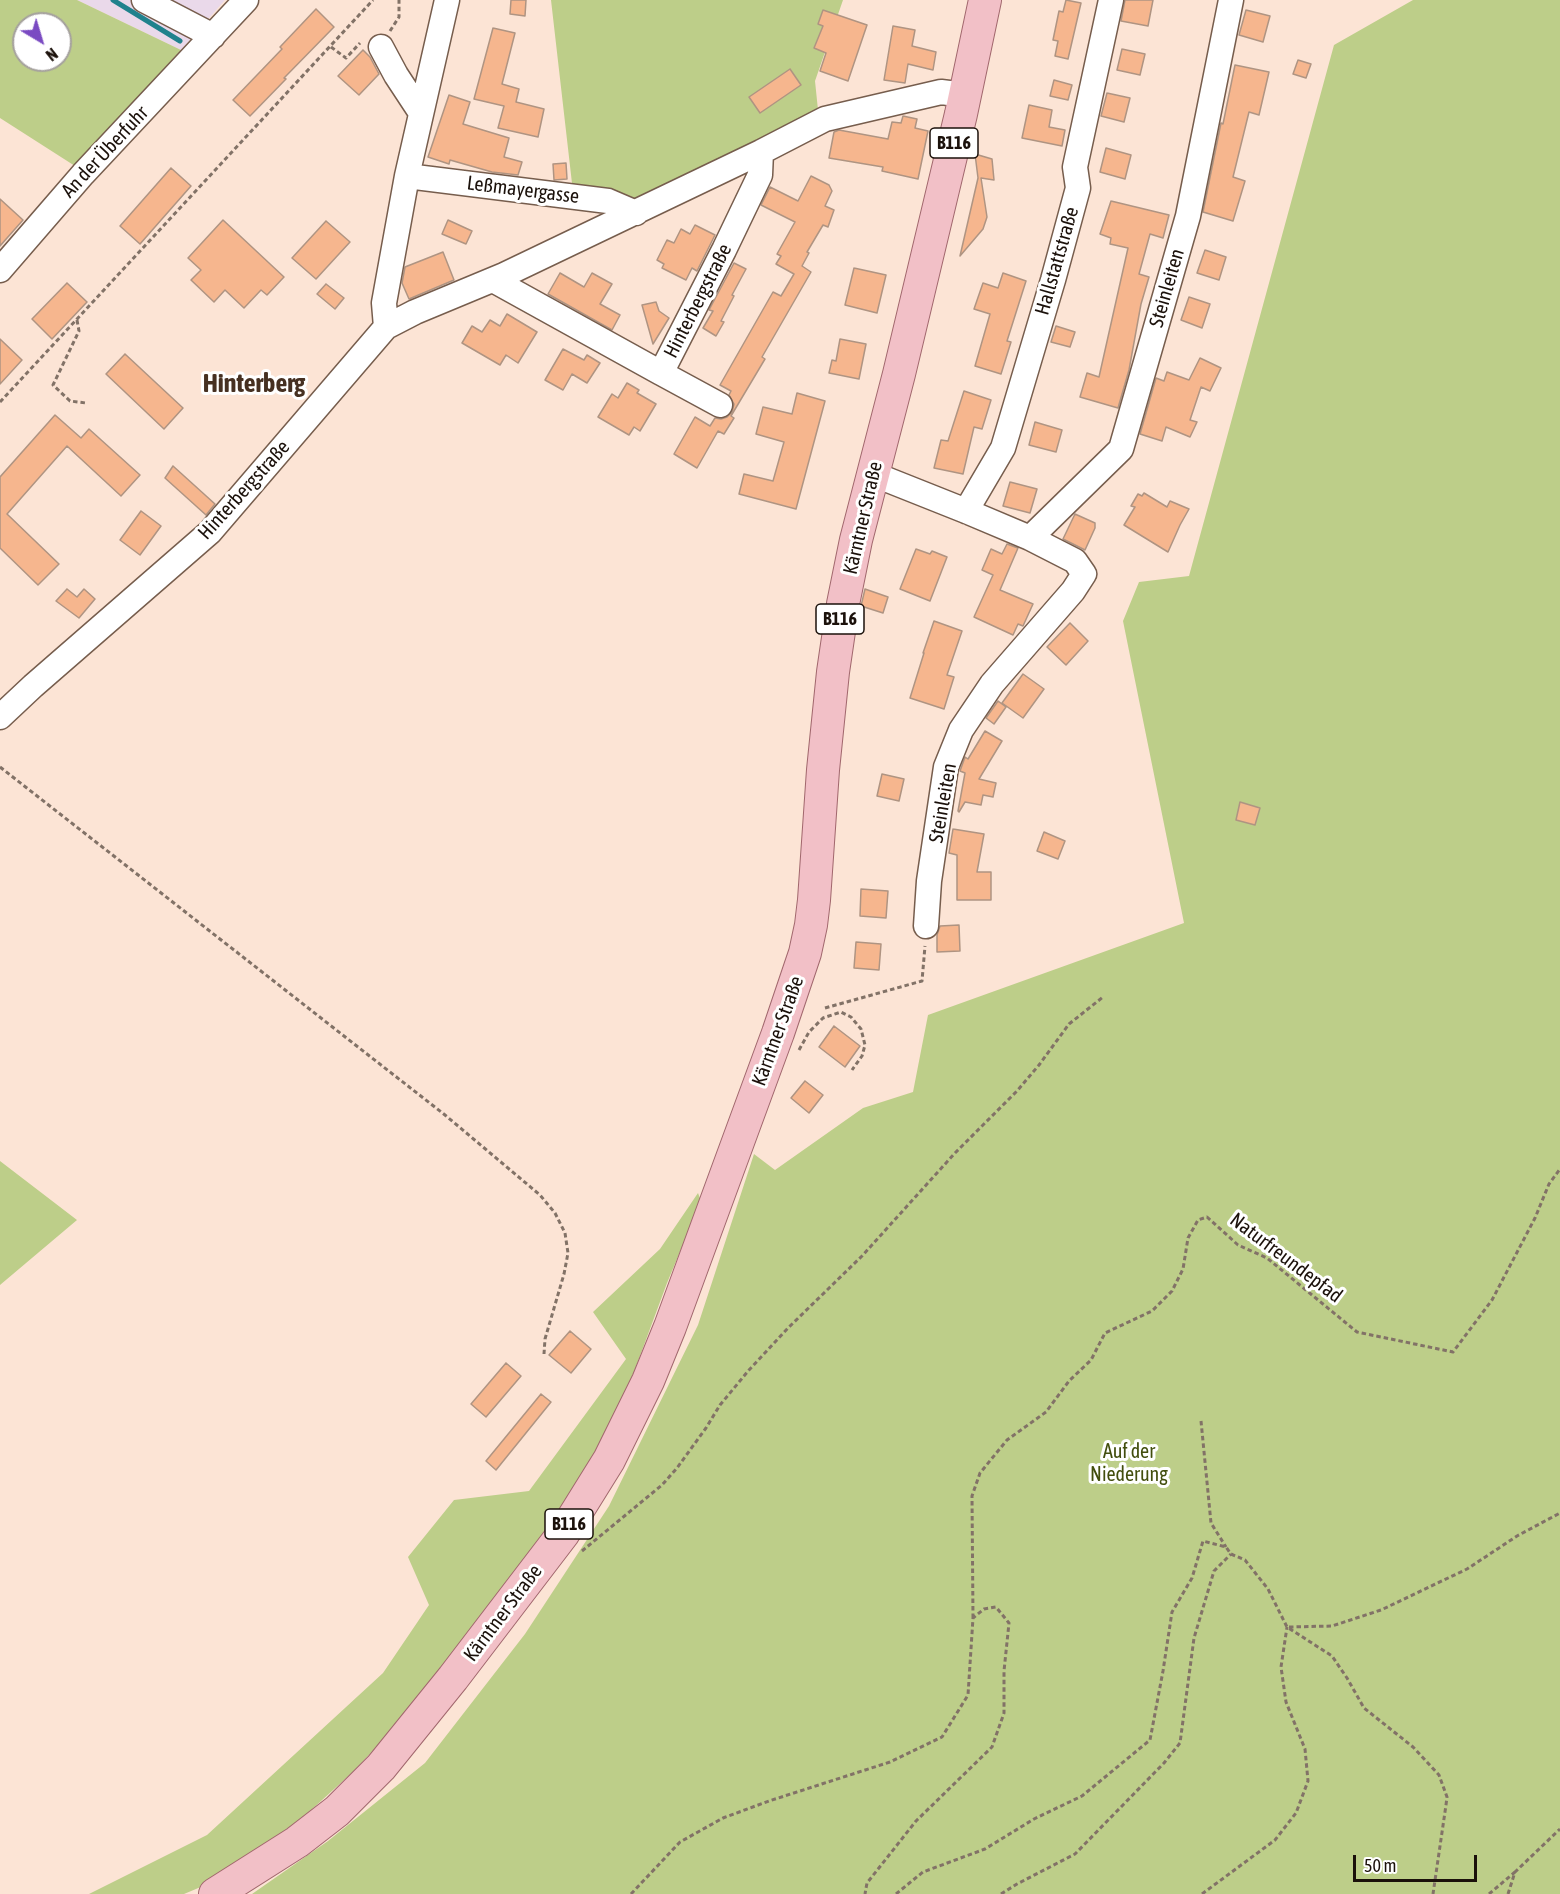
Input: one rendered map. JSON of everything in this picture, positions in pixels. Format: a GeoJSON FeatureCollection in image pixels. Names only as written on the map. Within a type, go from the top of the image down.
{"type":"FeatureCollection","features":[{"type":"Feature","properties":{"kind":"main road","name":"Kärntner Straße"},"geometry":{"type":"LineString","coordinates":[[215,1894],[297,1842],[337,1811],[381,1767],[453,1678],[563,1534],[609,1460],[648,1381],[691,1273],[805,952],[812,917],[823,770],[841,614],[856,540],[899,374],[985,0]]}},
{"type":"Feature","properties":{"kind":"street"},"geometry":{"type":"LineString","coordinates":[[144,0],[213,36]]}},
{"type":"Feature","properties":{"kind":"street","name":"An der Überfuhr"},"geometry":{"type":"LineString","coordinates":[[0,270],[83,174],[246,0]]}},
{"type":"Feature","properties":{"kind":"street"},"geometry":{"type":"LineString","coordinates":[[386,327],[384,303],[408,176],[447,0]]}},
{"type":"Feature","properties":{"kind":"street","name":"Hallstattstraße"},"geometry":{"type":"LineString","coordinates":[[966,511],[1003,448],[1053,280],[1078,188],[1075,167],[1111,0]]}},
{"type":"Feature","properties":{"kind":"street","name":"Steinleiten"},"geometry":{"type":"LineString","coordinates":[[1030,538],[1121,449],[1188,216],[1231,0]]}},
{"type":"Feature","properties":{"kind":"street"},"geometry":{"type":"LineString","coordinates":[[381,47],[421,114]]}},
{"type":"Feature","properties":{"kind":"street","name":"Hinterbergstraße"},"geometry":{"type":"LineString","coordinates":[[0,717],[210,531],[386,327],[636,213],[825,119],[941,92],[965,95]]}},
{"type":"Feature","properties":{"kind":"street","name":"Hinterbergstraße"},"geometry":{"type":"LineString","coordinates":[[493,280],[661,373],[760,175],[761,152]]}},
{"type":"Feature","properties":{"kind":"street","name":"Leßmayergasse"},"geometry":{"type":"LineString","coordinates":[[408,176],[608,201],[636,213]]}},
{"type":"Feature","properties":{"kind":"street"},"geometry":{"type":"LineString","coordinates":[[661,373],[720,405]]}},
{"type":"Feature","properties":{"kind":"street","name":"Steinleiten"},"geometry":{"type":"LineString","coordinates":[[873,474],[1030,538],[1075,561],[1084,574],[1073,591],[992,684],[961,730],[946,767],[929,881],[927,926]]}},
{"type":"Feature","properties":{"kind":"path"},"geometry":{"type":"LineString","coordinates":[[0,402],[373,0]]}},
{"type":"Feature","properties":{"kind":"path"},"geometry":{"type":"LineString","coordinates":[[381,47],[399,17],[399,0]]}},
{"type":"Feature","properties":{"kind":"path"},"geometry":{"type":"LineString","coordinates":[[331,47],[346,58],[355,50]]}},
{"type":"Feature","properties":{"kind":"path"},"geometry":{"type":"LineString","coordinates":[[76,320],[79,331],[53,385],[70,401],[86,403]]}},
{"type":"Feature","properties":{"kind":"path"},"geometry":{"type":"LineString","coordinates":[[0,766],[445,1115],[540,1195],[555,1213],[565,1233],[568,1253],[545,1339],[544,1354]]}},
{"type":"Feature","properties":{"kind":"path"},"geometry":{"type":"LineString","coordinates":[[825,1008],[922,981],[927,926]]}},
{"type":"Feature","properties":{"kind":"path"},"geometry":{"type":"LineString","coordinates":[[575,1556],[662,1485],[677,1468],[720,1405],[749,1370],[788,1328],[862,1256],[955,1153],[1017,1091],[1069,1024],[1103,996]]}},
{"type":"Feature","properties":{"kind":"path"},"geometry":{"type":"LineString","coordinates":[[798,1051],[809,1032],[823,1018],[841,1012],[851,1017],[861,1029],[865,1045],[862,1056],[852,1070]]}},
{"type":"Feature","properties":{"kind":"path","name":"Naturfreundepfad"},"geometry":{"type":"LineString","coordinates":[[973,1618],[972,1496],[980,1473],[1007,1440],[1046,1412],[1069,1382],[1091,1360],[1105,1333],[1152,1311],[1172,1291],[1183,1269],[1188,1238],[1198,1220],[1207,1217],[1238,1245],[1267,1258],[1357,1332],[1453,1352],[1492,1300],[1535,1218],[1549,1184],[1560,1170]]}},
{"type":"Feature","properties":{"kind":"path"},"geometry":{"type":"LineString","coordinates":[[1201,1421],[1211,1523],[1226,1547],[1231,1554],[1245,1560],[1268,1588],[1287,1627],[1332,1656],[1364,1708],[1413,1747],[1439,1775],[1447,1797],[1433,1894]]}},
{"type":"Feature","properties":{"kind":"path"},"geometry":{"type":"LineString","coordinates":[[1287,1627],[1332,1626],[1381,1610],[1467,1569],[1517,1536],[1560,1514]]}},
{"type":"Feature","properties":{"kind":"path"},"geometry":{"type":"LineString","coordinates":[[896,1894],[923,1872],[985,1849],[1034,1819],[1082,1796],[1150,1740],[1172,1612],[1192,1578],[1203,1541],[1226,1547]]}},
{"type":"Feature","properties":{"kind":"path"},"geometry":{"type":"LineString","coordinates":[[1001,1894],[1075,1854],[1164,1763],[1180,1743],[1194,1638],[1214,1571],[1231,1554]]}},
{"type":"Feature","properties":{"kind":"path"},"geometry":{"type":"LineString","coordinates":[[631,1894],[680,1842],[723,1818],[890,1762],[942,1737],[968,1695],[973,1618],[984,1609],[996,1607],[1009,1623],[1004,1671],[1004,1713],[992,1747],[916,1821],[867,1883],[865,1894]]}},
{"type":"Feature","properties":{"kind":"path"},"geometry":{"type":"LineString","coordinates":[[1202,1894],[1275,1840],[1296,1813],[1308,1781],[1305,1749],[1286,1702],[1281,1666],[1287,1627]]}},
{"type":"Feature","properties":{"kind":"path"},"geometry":{"type":"LineString","coordinates":[[1489,1894],[1560,1829]]}},
{"type":"Feature","properties":{"kind":"path"},"geometry":{"type":"LineString","coordinates":[[1508,1894],[1515,1872]]}},
{"type":"Feature","properties":{"kind":"shaded area"},"geometry":{"type":"Polygon","coordinates":[[[77,0],[225,0],[181,50],[77,0]]]}},
{"type":"Feature","properties":{"kind":"green space"},"geometry":{"type":"Polygon","coordinates":[[[0,0],[77,0],[181,50],[75,166],[0,118],[0,0]]]}},
{"type":"Feature","properties":{"kind":"green space"},"geometry":{"type":"Polygon","coordinates":[[[551,0],[843,0],[815,81],[818,110],[640,202],[573,192],[551,0]]]}},
{"type":"Feature","properties":{"kind":"green space","name":"Auf der Niederung"},"geometry":{"type":"Polygon","coordinates":[[[1413,0],[1560,0],[1560,1894],[252,1894],[328,1841],[425,1763],[525,1634],[609,1506],[698,1325],[754,1154],[775,1170],[863,1108],[913,1092],[928,1015],[1184,923],[1123,621],[1139,582],[1189,576],[1334,45],[1413,0]]]}},
{"type":"Feature","properties":{"kind":"green space"},"geometry":{"type":"Polygon","coordinates":[[[0,1161],[77,1220],[0,1285],[0,1161]]]}},
{"type":"Feature","properties":{"kind":"green space"},"geometry":{"type":"Polygon","coordinates":[[[698,1193],[701,1201],[611,1430],[571,1496],[498,1604],[427,1692],[355,1770],[298,1822],[215,1881],[184,1894],[89,1894],[207,1835],[383,1673],[429,1605],[408,1557],[454,1500],[529,1491],[626,1359],[593,1312],[660,1249],[698,1193]]]}},
{"type":"Feature","properties":{"kind":"building"},"geometry":{"type":"Polygon","coordinates":[[[511,0],[526,0],[525,16],[510,14],[511,0]]]}},
{"type":"Feature","properties":{"kind":"building"},"geometry":{"type":"Polygon","coordinates":[[[1066,0],[1081,3],[1068,59],[1055,56],[1058,41],[1053,40],[1059,11],[1063,12],[1066,0]]]}},
{"type":"Feature","properties":{"kind":"building"},"geometry":{"type":"Polygon","coordinates":[[[1125,0],[1153,0],[1148,26],[1121,21],[1125,0]]]}},
{"type":"Feature","properties":{"kind":"building"},"geometry":{"type":"Polygon","coordinates":[[[316,9],[334,27],[250,116],[233,100],[282,49],[280,47],[316,9]]]}},
{"type":"Feature","properties":{"kind":"building"},"geometry":{"type":"Polygon","coordinates":[[[823,10],[867,25],[848,81],[820,71],[826,53],[814,48],[823,26],[818,24],[823,10]]]}},
{"type":"Feature","properties":{"kind":"building"},"geometry":{"type":"Polygon","coordinates":[[[1246,10],[1270,16],[1263,42],[1239,35],[1246,10]]]}},
{"type":"Feature","properties":{"kind":"building"},"geometry":{"type":"Polygon","coordinates":[[[893,26],[915,30],[912,46],[936,52],[933,70],[908,64],[905,83],[884,80],[893,26]]]}},
{"type":"Feature","properties":{"kind":"building"},"geometry":{"type":"Polygon","coordinates":[[[493,28],[515,33],[502,84],[519,89],[516,102],[544,109],[538,137],[498,128],[504,106],[474,99],[493,28]]]}},
{"type":"Feature","properties":{"kind":"building"},"geometry":{"type":"Polygon","coordinates":[[[1122,49],[1145,54],[1140,75],[1117,70],[1122,49]]]}},
{"type":"Feature","properties":{"kind":"building"},"geometry":{"type":"Polygon","coordinates":[[[363,50],[370,57],[379,74],[359,95],[338,76],[363,50]]]}},
{"type":"Feature","properties":{"kind":"building"},"geometry":{"type":"Polygon","coordinates":[[[1298,60],[1311,64],[1306,78],[1293,74],[1298,60]]]}},
{"type":"Feature","properties":{"kind":"building"},"geometry":{"type":"Polygon","coordinates":[[[1235,65],[1269,72],[1259,115],[1249,112],[1233,177],[1245,181],[1233,221],[1203,212],[1235,65]]]}},
{"type":"Feature","properties":{"kind":"building"},"geometry":{"type":"Polygon","coordinates":[[[790,69],[801,85],[760,113],[749,97],[790,69]]]}},
{"type":"Feature","properties":{"kind":"building"},"geometry":{"type":"Polygon","coordinates":[[[1054,80],[1072,85],[1068,100],[1050,96],[1054,80]]]}},
{"type":"Feature","properties":{"kind":"building"},"geometry":{"type":"Polygon","coordinates":[[[1107,93],[1130,98],[1124,122],[1101,116],[1107,93]]]}},
{"type":"Feature","properties":{"kind":"building"},"geometry":{"type":"Polygon","coordinates":[[[449,95],[470,102],[463,124],[509,138],[504,157],[522,162],[518,175],[492,172],[450,160],[449,164],[428,157],[449,95]]]}},
{"type":"Feature","properties":{"kind":"building"},"geometry":{"type":"Polygon","coordinates":[[[1029,105],[1052,110],[1049,127],[1065,130],[1062,146],[1022,138],[1029,105]]]}},
{"type":"Feature","properties":{"kind":"building"},"geometry":{"type":"Polygon","coordinates":[[[903,116],[917,119],[915,128],[928,131],[918,179],[882,171],[883,167],[829,158],[834,132],[839,130],[888,139],[892,122],[901,123],[903,116]]]}},
{"type":"Feature","properties":{"kind":"building"},"geometry":{"type":"Polygon","coordinates":[[[1106,148],[1131,155],[1125,179],[1100,172],[1106,148]]]}},
{"type":"Feature","properties":{"kind":"building"},"geometry":{"type":"Polygon","coordinates":[[[975,154],[992,159],[994,180],[981,178],[987,217],[983,229],[960,256],[978,178],[975,154]]]}},
{"type":"Feature","properties":{"kind":"building"},"geometry":{"type":"Polygon","coordinates":[[[566,163],[567,179],[554,180],[553,164],[566,163]]]}},
{"type":"Feature","properties":{"kind":"building"},"geometry":{"type":"Polygon","coordinates":[[[171,168],[191,186],[140,244],[120,226],[171,168]]]}},
{"type":"Feature","properties":{"kind":"building"},"geometry":{"type":"Polygon","coordinates":[[[811,176],[829,185],[832,191],[825,206],[834,210],[828,227],[823,225],[807,252],[809,253],[802,266],[811,272],[762,357],[765,359],[731,416],[734,418],[724,434],[718,431],[697,468],[674,454],[695,417],[710,426],[715,418],[727,417],[732,412],[734,404],[729,395],[731,391],[720,385],[773,292],[781,296],[794,274],[776,264],[781,256],[777,254],[795,222],[761,205],[770,187],[798,201],[811,176]]]}},
{"type":"Feature","properties":{"kind":"building"},"geometry":{"type":"Polygon","coordinates":[[[0,199],[23,220],[0,246],[0,199]]]}},
{"type":"Feature","properties":{"kind":"building"},"geometry":{"type":"Polygon","coordinates":[[[1111,201],[1169,215],[1163,238],[1150,234],[1139,274],[1149,277],[1141,304],[1129,370],[1118,408],[1080,397],[1087,373],[1099,377],[1128,248],[1110,244],[1111,238],[1100,234],[1111,201]]]}},
{"type":"Feature","properties":{"kind":"building"},"geometry":{"type":"Polygon","coordinates":[[[223,220],[284,277],[267,295],[261,290],[244,308],[225,290],[214,302],[191,280],[201,270],[188,258],[223,220]]]}},
{"type":"Feature","properties":{"kind":"building"},"geometry":{"type":"Polygon","coordinates":[[[448,220],[472,231],[466,244],[442,234],[448,220]]]}},
{"type":"Feature","properties":{"kind":"building"},"geometry":{"type":"Polygon","coordinates":[[[326,221],[350,242],[316,279],[292,258],[326,221]]]}},
{"type":"Feature","properties":{"kind":"building"},"geometry":{"type":"Polygon","coordinates":[[[695,225],[715,235],[697,271],[692,268],[686,280],[662,268],[664,264],[657,260],[667,240],[674,243],[681,229],[690,234],[695,225]]]}},
{"type":"Feature","properties":{"kind":"building"},"geometry":{"type":"Polygon","coordinates":[[[1205,250],[1226,257],[1219,280],[1197,273],[1205,250]]]}},
{"type":"Feature","properties":{"kind":"building"},"geometry":{"type":"Polygon","coordinates":[[[443,252],[454,280],[409,299],[402,283],[405,267],[443,252]]]}},
{"type":"Feature","properties":{"kind":"building"},"geometry":{"type":"Polygon","coordinates":[[[734,263],[746,269],[732,295],[734,296],[721,321],[724,322],[716,336],[703,328],[713,311],[709,310],[734,263]]]}},
{"type":"Feature","properties":{"kind":"building"},"geometry":{"type":"Polygon","coordinates":[[[854,268],[886,275],[877,313],[845,305],[854,268]]]}},
{"type":"Feature","properties":{"kind":"building"},"geometry":{"type":"Polygon","coordinates":[[[560,273],[584,287],[592,273],[612,284],[600,304],[620,315],[612,330],[548,294],[560,273]]]}},
{"type":"Feature","properties":{"kind":"building"},"geometry":{"type":"Polygon","coordinates":[[[1003,273],[1026,281],[1007,341],[1011,342],[1001,374],[975,366],[990,314],[974,309],[983,283],[998,288],[1003,273]]]}},
{"type":"Feature","properties":{"kind":"building"},"geometry":{"type":"Polygon","coordinates":[[[67,283],[87,302],[52,339],[32,319],[67,283]]]}},
{"type":"Feature","properties":{"kind":"building"},"geometry":{"type":"Polygon","coordinates":[[[326,284],[344,298],[335,309],[317,294],[326,284]]]}},
{"type":"Feature","properties":{"kind":"building"},"geometry":{"type":"Polygon","coordinates":[[[1189,297],[1210,304],[1202,328],[1181,320],[1189,297]]]}},
{"type":"Feature","properties":{"kind":"building"},"geometry":{"type":"Polygon","coordinates":[[[656,302],[659,311],[669,318],[653,344],[642,305],[656,302]]]}},
{"type":"Feature","properties":{"kind":"building"},"geometry":{"type":"Polygon","coordinates":[[[507,314],[537,332],[518,363],[506,355],[500,365],[462,343],[472,326],[482,332],[490,320],[500,326],[507,314]]]}},
{"type":"Feature","properties":{"kind":"building"},"geometry":{"type":"Polygon","coordinates":[[[1056,326],[1075,332],[1070,347],[1051,342],[1056,326]]]}},
{"type":"Feature","properties":{"kind":"building"},"geometry":{"type":"Polygon","coordinates":[[[0,339],[22,360],[0,384],[0,339]]]}},
{"type":"Feature","properties":{"kind":"building"},"geometry":{"type":"Polygon","coordinates":[[[840,339],[866,344],[859,379],[829,373],[832,360],[836,361],[840,339]]]}},
{"type":"Feature","properties":{"kind":"building"},"geometry":{"type":"Polygon","coordinates":[[[563,349],[584,360],[587,355],[600,363],[587,383],[572,374],[563,390],[545,380],[563,349]]]}},
{"type":"Feature","properties":{"kind":"building"},"geometry":{"type":"Polygon","coordinates":[[[125,354],[183,408],[164,429],[106,374],[125,354]]]}},
{"type":"Feature","properties":{"kind":"building"},"geometry":{"type":"Polygon","coordinates":[[[1200,358],[1221,368],[1210,391],[1201,387],[1190,420],[1197,422],[1190,437],[1166,427],[1162,441],[1140,434],[1156,378],[1164,381],[1167,372],[1189,380],[1200,358]]]}},
{"type":"Feature","properties":{"kind":"building"},"geometry":{"type":"Polygon","coordinates":[[[627,383],[639,390],[637,393],[656,404],[640,431],[634,427],[629,435],[598,417],[612,394],[618,398],[627,383]]]}},
{"type":"Feature","properties":{"kind":"building"},"geometry":{"type":"Polygon","coordinates":[[[964,391],[991,400],[982,429],[974,427],[963,474],[934,468],[941,440],[948,441],[964,391]]]}},
{"type":"Feature","properties":{"kind":"building"},"geometry":{"type":"Polygon","coordinates":[[[797,393],[825,401],[796,509],[739,494],[744,474],[773,481],[784,442],[756,434],[763,407],[792,414],[797,393]]]}},
{"type":"Feature","properties":{"kind":"building"},"geometry":{"type":"Polygon","coordinates":[[[55,415],[81,438],[89,429],[140,475],[121,496],[67,446],[7,514],[59,564],[38,585],[0,548],[0,477],[55,415]]]}},
{"type":"Feature","properties":{"kind":"building"},"geometry":{"type":"Polygon","coordinates":[[[1035,422],[1062,430],[1056,452],[1029,445],[1035,422]]]}},
{"type":"Feature","properties":{"kind":"building"},"geometry":{"type":"Polygon","coordinates":[[[173,466],[215,504],[206,515],[165,478],[173,466]]]}},
{"type":"Feature","properties":{"kind":"building"},"geometry":{"type":"Polygon","coordinates":[[[1010,482],[1037,489],[1030,513],[1003,506],[1010,482]]]}},
{"type":"Feature","properties":{"kind":"building"},"geometry":{"type":"Polygon","coordinates":[[[1144,493],[1167,507],[1170,501],[1189,509],[1168,552],[1124,525],[1135,507],[1131,506],[1138,494],[1142,496],[1144,493]]]}},
{"type":"Feature","properties":{"kind":"building"},"geometry":{"type":"Polygon","coordinates":[[[141,511],[161,526],[140,555],[120,540],[141,511]]]}},
{"type":"Feature","properties":{"kind":"building"},"geometry":{"type":"Polygon","coordinates":[[[1075,514],[1095,523],[1085,550],[1063,539],[1075,514]]]}},
{"type":"Feature","properties":{"kind":"building"},"geometry":{"type":"Polygon","coordinates":[[[1007,544],[1018,548],[1000,590],[1033,604],[1023,626],[1018,624],[1013,635],[974,617],[993,575],[982,570],[991,549],[1002,554],[1007,544]]]}},
{"type":"Feature","properties":{"kind":"building"},"geometry":{"type":"Polygon","coordinates":[[[916,549],[930,554],[932,551],[947,557],[930,601],[900,589],[916,549]]]}},
{"type":"Feature","properties":{"kind":"building"},"geometry":{"type":"Polygon","coordinates":[[[67,589],[77,597],[84,589],[95,599],[79,618],[56,601],[67,589]]]}},
{"type":"Feature","properties":{"kind":"building"},"geometry":{"type":"Polygon","coordinates":[[[865,589],[888,597],[883,613],[861,606],[865,589]]]}},
{"type":"Feature","properties":{"kind":"building"},"geometry":{"type":"Polygon","coordinates":[[[934,621],[962,631],[947,675],[954,677],[944,709],[910,698],[934,621]]]}},
{"type":"Feature","properties":{"kind":"building"},"geometry":{"type":"Polygon","coordinates":[[[1070,623],[1088,641],[1066,665],[1047,647],[1070,623]]]}},
{"type":"Feature","properties":{"kind":"building"},"geometry":{"type":"Polygon","coordinates":[[[1023,674],[1044,689],[1023,718],[1002,703],[1023,674]]]}},
{"type":"Feature","properties":{"kind":"building"},"geometry":{"type":"Polygon","coordinates":[[[998,701],[1006,707],[994,724],[986,718],[998,701]]]}},
{"type":"Feature","properties":{"kind":"building"},"geometry":{"type":"Polygon","coordinates":[[[985,731],[1002,741],[979,779],[996,783],[993,797],[983,795],[981,805],[965,802],[959,812],[965,773],[960,771],[965,757],[968,759],[985,731]]]}},
{"type":"Feature","properties":{"kind":"building"},"geometry":{"type":"Polygon","coordinates":[[[882,774],[904,779],[899,801],[877,796],[882,774]]]}},
{"type":"Feature","properties":{"kind":"building"},"geometry":{"type":"Polygon","coordinates":[[[1240,802],[1260,808],[1255,825],[1236,820],[1240,802]]]}},
{"type":"Feature","properties":{"kind":"building"},"geometry":{"type":"Polygon","coordinates":[[[953,829],[984,834],[977,872],[991,872],[991,900],[957,900],[957,855],[949,853],[953,829]]]}},
{"type":"Feature","properties":{"kind":"building"},"geometry":{"type":"Polygon","coordinates":[[[1044,832],[1065,841],[1058,859],[1037,851],[1044,832]]]}},
{"type":"Feature","properties":{"kind":"building"},"geometry":{"type":"Polygon","coordinates":[[[861,889],[888,891],[886,918],[860,916],[861,889]]]}},
{"type":"Feature","properties":{"kind":"building"},"geometry":{"type":"Polygon","coordinates":[[[959,925],[960,951],[937,952],[937,935],[940,926],[959,925]]]}},
{"type":"Feature","properties":{"kind":"building"},"geometry":{"type":"Polygon","coordinates":[[[856,942],[881,944],[879,970],[854,968],[856,942]]]}},
{"type":"Feature","properties":{"kind":"building"},"geometry":{"type":"Polygon","coordinates":[[[834,1026],[860,1046],[845,1067],[819,1047],[834,1026]]]}},
{"type":"Feature","properties":{"kind":"building"},"geometry":{"type":"Polygon","coordinates":[[[805,1081],[823,1095],[809,1113],[791,1098],[805,1081]]]}},
{"type":"Feature","properties":{"kind":"building"},"geometry":{"type":"Polygon","coordinates":[[[570,1331],[591,1349],[571,1373],[549,1355],[570,1331]]]}},
{"type":"Feature","properties":{"kind":"building"},"geometry":{"type":"Polygon","coordinates":[[[506,1363],[521,1376],[486,1417],[471,1404],[506,1363]]]}},
{"type":"Feature","properties":{"kind":"building"},"geometry":{"type":"Polygon","coordinates":[[[541,1394],[551,1402],[496,1470],[486,1461],[541,1394]]]}},
{"type":"Feature","properties":{"kind":"waterway"},"geometry":{"type":"LineString","coordinates":[[113,0],[180,41]]}},
{"type":"Feature","properties":{"kind":"district","name":"Hinterberg"},"geometry":{"type":"Point","coordinates":[254,384]}}]}
